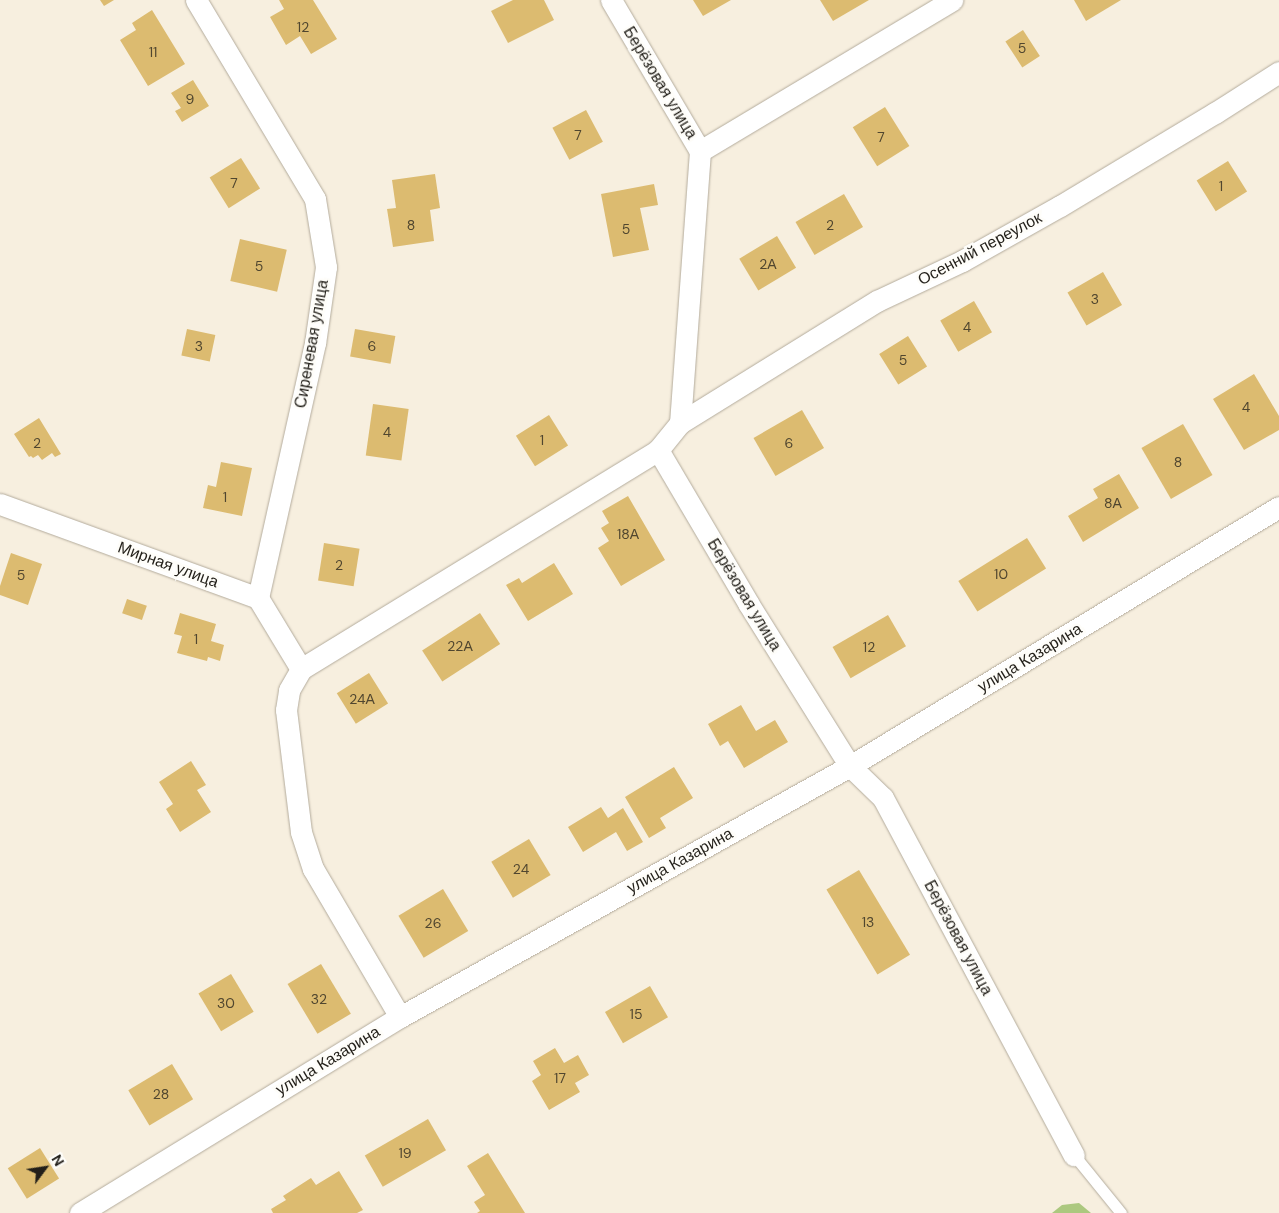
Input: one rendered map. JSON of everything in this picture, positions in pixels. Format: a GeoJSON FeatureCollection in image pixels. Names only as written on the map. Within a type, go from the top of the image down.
{"type":"FeatureCollection","features":[{"type":"Feature","properties":{"kind":"street","name":"Сиреневая улица"},"geometry":{"type":"LineString","coordinates":[[196,0],[315,199],[326,267],[315,343],[258,598]]}},
{"type":"Feature","properties":{"kind":"street","name":"Берёзовая улица"},"geometry":{"type":"LineString","coordinates":[[611,0],[700,152],[680,423]]}},
{"type":"Feature","properties":{"kind":"street"},"geometry":{"type":"LineString","coordinates":[[700,152],[952,0]]}},
{"type":"Feature","properties":{"kind":"street","name":"Осенний переулок"},"geometry":{"type":"LineString","coordinates":[[680,423],[877,301],[962,261],[1060,206],[1215,113],[1279,72]]}},
{"type":"Feature","properties":{"kind":"street"},"geometry":{"type":"LineString","coordinates":[[400,1017],[313,869],[301,832],[286,710],[289,690],[301,669],[658,450],[680,423]]}},
{"type":"Feature","properties":{"kind":"street","name":"Берёзовая улица"},"geometry":{"type":"LineString","coordinates":[[658,450],[748,603],[850,766],[883,798],[1074,1155]]}},
{"type":"Feature","properties":{"kind":"street","name":"Мирная улица"},"geometry":{"type":"LineString","coordinates":[[0,504],[258,598]]}},
{"type":"Feature","properties":{"kind":"street","name":"улица Казарина"},"geometry":{"type":"LineString","coordinates":[[80,1213],[400,1017],[850,766],[1279,507]]}},
{"type":"Feature","properties":{"kind":"street"},"geometry":{"type":"LineString","coordinates":[[258,598],[301,669]]}},
{"type":"Feature","properties":{"kind":"lane"},"geometry":{"type":"LineString","coordinates":[[1074,1155],[1122,1213]]}},
{"type":"Feature","properties":{"kind":"green space"},"geometry":{"type":"Polygon","coordinates":[[[1079,1203],[1091,1213],[1052,1213],[1062,1205],[1079,1203]]]}},
{"type":"Feature","properties":{"kind":"building"},"geometry":{"type":"Polygon","coordinates":[[[100,0],[114,0],[104,6],[100,0]]]}},
{"type":"Feature","properties":{"kind":"building"},"geometry":{"type":"Polygon","coordinates":[[[279,0],[313,0],[337,39],[311,54],[300,36],[286,45],[270,17],[284,9],[279,0]]]}},
{"type":"Feature","properties":{"kind":"building"},"geometry":{"type":"Polygon","coordinates":[[[513,0],[544,0],[554,20],[508,43],[491,11],[513,0]]]}},
{"type":"Feature","properties":{"kind":"building"},"geometry":{"type":"Polygon","coordinates":[[[693,0],[731,0],[703,16],[693,0]]]}},
{"type":"Feature","properties":{"kind":"building"},"geometry":{"type":"Polygon","coordinates":[[[820,0],[869,0],[833,21],[820,0]]]}},
{"type":"Feature","properties":{"kind":"building"},"geometry":{"type":"Polygon","coordinates":[[[1074,0],[1121,0],[1086,21],[1074,0]]]}},
{"type":"Feature","properties":{"kind":"building"},"geometry":{"type":"Polygon","coordinates":[[[152,10],[185,64],[148,86],[120,40],[136,30],[132,23],[152,10]]]}},
{"type":"Feature","properties":{"kind":"building"},"geometry":{"type":"Polygon","coordinates":[[[1023,30],[1040,56],[1022,67],[1005,41],[1023,30]]]}},
{"type":"Feature","properties":{"kind":"building"},"geometry":{"type":"Polygon","coordinates":[[[193,80],[209,106],[182,122],[175,111],[181,108],[171,93],[193,80]]]}},
{"type":"Feature","properties":{"kind":"building"},"geometry":{"type":"Polygon","coordinates":[[[885,107],[909,146],[877,166],[853,127],[885,107]]]}},
{"type":"Feature","properties":{"kind":"building"},"geometry":{"type":"Polygon","coordinates":[[[586,110],[603,142],[569,160],[552,128],[586,110]]]}},
{"type":"Feature","properties":{"kind":"building"},"geometry":{"type":"Polygon","coordinates":[[[241,158],[260,189],[229,208],[210,178],[241,158]]]}},
{"type":"Feature","properties":{"kind":"building"},"geometry":{"type":"Polygon","coordinates":[[[1228,161],[1247,192],[1216,211],[1197,181],[1228,161]]]}},
{"type":"Feature","properties":{"kind":"building"},"geometry":{"type":"Polygon","coordinates":[[[435,174],[440,208],[430,210],[434,241],[393,247],[387,209],[396,208],[392,180],[435,174]]]}},
{"type":"Feature","properties":{"kind":"building"},"geometry":{"type":"Polygon","coordinates":[[[654,184],[658,205],[640,208],[649,250],[613,257],[601,194],[654,184]]]}},
{"type":"Feature","properties":{"kind":"building"},"geometry":{"type":"Polygon","coordinates":[[[844,194],[863,227],[815,255],[796,222],[844,194]]]}},
{"type":"Feature","properties":{"kind":"building"},"geometry":{"type":"Polygon","coordinates":[[[777,236],[796,268],[758,290],[739,259],[777,236]]]}},
{"type":"Feature","properties":{"kind":"building"},"geometry":{"type":"Polygon","coordinates":[[[240,239],[287,250],[277,292],[230,281],[240,239]]]}},
{"type":"Feature","properties":{"kind":"building"},"geometry":{"type":"Polygon","coordinates":[[[1103,272],[1122,305],[1086,325],[1067,292],[1103,272]]]}},
{"type":"Feature","properties":{"kind":"building"},"geometry":{"type":"Polygon","coordinates":[[[974,301],[992,332],[958,352],[940,320],[974,301]]]}},
{"type":"Feature","properties":{"kind":"building"},"geometry":{"type":"Polygon","coordinates":[[[187,329],[215,335],[210,361],[181,355],[187,329]]]}},
{"type":"Feature","properties":{"kind":"building"},"geometry":{"type":"Polygon","coordinates":[[[355,329],[395,336],[391,364],[350,357],[355,329]]]}},
{"type":"Feature","properties":{"kind":"building"},"geometry":{"type":"Polygon","coordinates":[[[908,336],[927,367],[898,385],[879,354],[908,336]]]}},
{"type":"Feature","properties":{"kind":"building"},"geometry":{"type":"Polygon","coordinates":[[[1254,374],[1279,416],[1279,430],[1244,450],[1213,399],[1254,374]]]}},
{"type":"Feature","properties":{"kind":"building"},"geometry":{"type":"Polygon","coordinates":[[[373,404],[409,409],[401,461],[366,455],[373,404]]]}},
{"type":"Feature","properties":{"kind":"building"},"geometry":{"type":"Polygon","coordinates":[[[802,410],[824,448],[776,476],[754,438],[802,410]]]}},
{"type":"Feature","properties":{"kind":"building"},"geometry":{"type":"Polygon","coordinates":[[[549,415],[568,446],[535,466],[516,436],[549,415]]]}},
{"type":"Feature","properties":{"kind":"building"},"geometry":{"type":"Polygon","coordinates":[[[39,418],[61,454],[55,457],[52,453],[42,460],[38,455],[33,458],[29,457],[14,434],[39,418]]]}},
{"type":"Feature","properties":{"kind":"building"},"geometry":{"type":"Polygon","coordinates":[[[1183,424],[1212,475],[1171,499],[1141,448],[1183,424]]]}},
{"type":"Feature","properties":{"kind":"building"},"geometry":{"type":"Polygon","coordinates":[[[221,462],[252,468],[242,516],[203,508],[208,485],[216,487],[221,462]]]}},
{"type":"Feature","properties":{"kind":"building"},"geometry":{"type":"Polygon","coordinates":[[[1119,474],[1139,508],[1083,542],[1068,516],[1098,498],[1093,489],[1119,474]]]}},
{"type":"Feature","properties":{"kind":"building"},"geometry":{"type":"Polygon","coordinates":[[[628,496],[665,560],[621,586],[598,548],[609,541],[601,528],[609,523],[602,511],[628,496]]]}},
{"type":"Feature","properties":{"kind":"building"},"geometry":{"type":"Polygon","coordinates":[[[1027,538],[1046,569],[977,611],[958,581],[1027,538]]]}},
{"type":"Feature","properties":{"kind":"building"},"geometry":{"type":"Polygon","coordinates":[[[324,543],[360,549],[354,586],[318,581],[324,543]]]}},
{"type":"Feature","properties":{"kind":"building"},"geometry":{"type":"Polygon","coordinates":[[[11,553],[42,564],[28,605],[0,595],[0,586],[11,553]]]}},
{"type":"Feature","properties":{"kind":"building"},"geometry":{"type":"Polygon","coordinates":[[[554,563],[573,594],[528,621],[506,585],[519,578],[522,583],[554,563]]]}},
{"type":"Feature","properties":{"kind":"building"},"geometry":{"type":"Polygon","coordinates":[[[127,599],[147,606],[142,620],[122,613],[127,599]]]}},
{"type":"Feature","properties":{"kind":"building"},"geometry":{"type":"Polygon","coordinates":[[[180,613],[216,624],[211,641],[224,645],[220,661],[208,657],[207,661],[177,653],[182,636],[174,634],[180,613]]]}},
{"type":"Feature","properties":{"kind":"building"},"geometry":{"type":"Polygon","coordinates":[[[480,613],[500,644],[442,682],[422,651],[480,613]]]}},
{"type":"Feature","properties":{"kind":"building"},"geometry":{"type":"Polygon","coordinates":[[[888,615],[906,646],[851,678],[833,647],[888,615]]]}},
{"type":"Feature","properties":{"kind":"building"},"geometry":{"type":"Polygon","coordinates":[[[369,673],[388,704],[356,724],[337,693],[369,673]]]}},
{"type":"Feature","properties":{"kind":"building"},"geometry":{"type":"Polygon","coordinates":[[[741,705],[756,731],[775,720],[788,742],[744,768],[728,741],[720,746],[708,724],[741,705]]]}},
{"type":"Feature","properties":{"kind":"building"},"geometry":{"type":"Polygon","coordinates":[[[191,761],[206,785],[197,790],[211,812],[180,832],[166,809],[173,804],[159,782],[191,761]]]}},
{"type":"Feature","properties":{"kind":"building"},"geometry":{"type":"Polygon","coordinates":[[[674,767],[693,798],[660,818],[666,828],[649,838],[625,797],[674,767]]]}},
{"type":"Feature","properties":{"kind":"building"},"geometry":{"type":"Polygon","coordinates":[[[601,807],[608,818],[623,808],[643,842],[627,851],[616,832],[583,852],[568,827],[601,807]]]}},
{"type":"Feature","properties":{"kind":"building"},"geometry":{"type":"Polygon","coordinates":[[[529,839],[551,875],[513,898],[491,862],[529,839]]]}},
{"type":"Feature","properties":{"kind":"building"},"geometry":{"type":"Polygon","coordinates":[[[859,870],[910,955],[877,974],[826,890],[859,870]]]}},
{"type":"Feature","properties":{"kind":"building"},"geometry":{"type":"Polygon","coordinates":[[[443,889],[468,931],[424,958],[398,916],[443,889]]]}},
{"type":"Feature","properties":{"kind":"building"},"geometry":{"type":"Polygon","coordinates":[[[321,964],[351,1014],[317,1034],[288,984],[321,964]]]}},
{"type":"Feature","properties":{"kind":"building"},"geometry":{"type":"Polygon","coordinates":[[[231,974],[254,1012],[221,1031],[198,994],[231,974]]]}},
{"type":"Feature","properties":{"kind":"building"},"geometry":{"type":"Polygon","coordinates":[[[650,986],[668,1017],[623,1043],[605,1012],[650,986]]]}},
{"type":"Feature","properties":{"kind":"building"},"geometry":{"type":"Polygon","coordinates":[[[555,1048],[564,1063],[578,1055],[589,1075],[575,1083],[580,1092],[549,1110],[532,1081],[541,1075],[533,1061],[555,1048]]]}},
{"type":"Feature","properties":{"kind":"building"},"geometry":{"type":"Polygon","coordinates":[[[172,1064],[193,1099],[149,1125],[128,1090],[172,1064]]]}},
{"type":"Feature","properties":{"kind":"building"},"geometry":{"type":"Polygon","coordinates":[[[428,1119],[446,1150],[383,1187],[365,1156],[428,1119]]]}},
{"type":"Feature","properties":{"kind":"building"},"geometry":{"type":"Polygon","coordinates":[[[40,1148],[59,1179],[27,1199],[8,1168],[40,1148]]]}},
{"type":"Feature","properties":{"kind":"building"},"geometry":{"type":"Polygon","coordinates":[[[488,1153],[525,1213],[477,1213],[480,1211],[474,1202],[485,1195],[467,1166],[488,1153]]]}},
{"type":"Feature","properties":{"kind":"building"},"geometry":{"type":"Polygon","coordinates":[[[339,1171],[363,1210],[357,1213],[273,1213],[271,1209],[286,1200],[283,1196],[311,1178],[316,1185],[339,1171]]]}}]}
